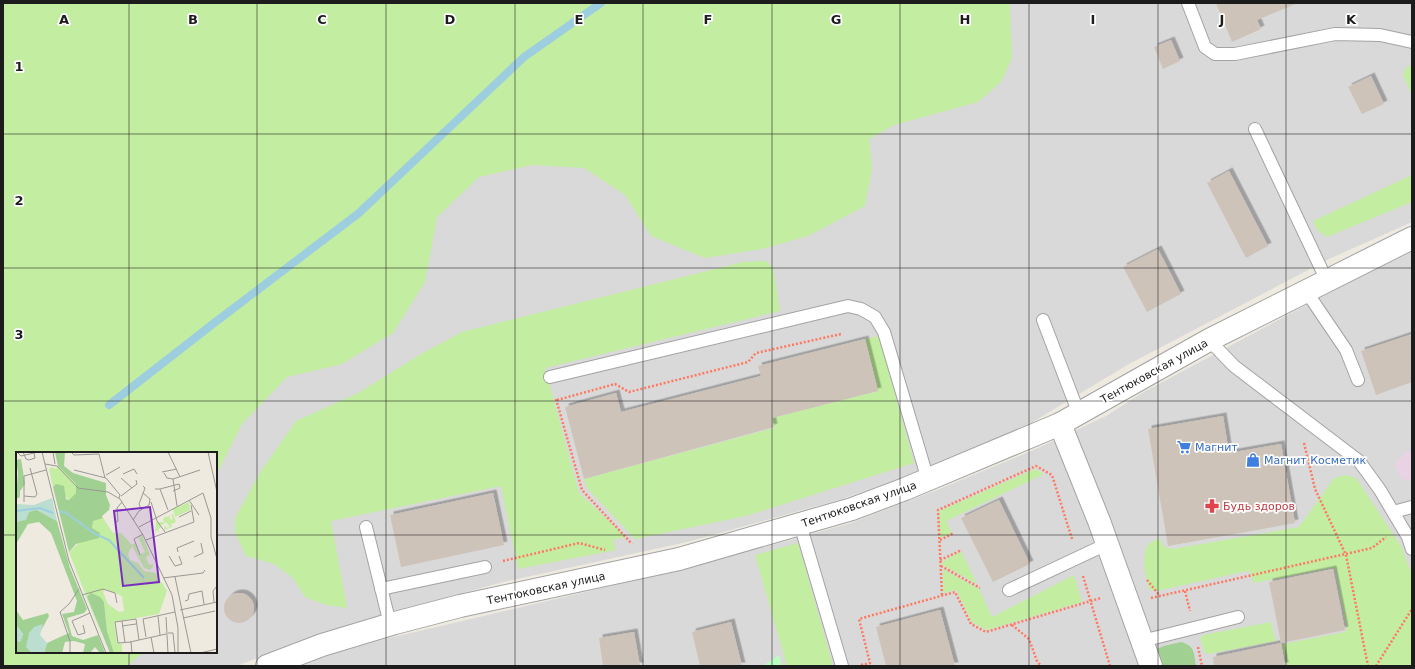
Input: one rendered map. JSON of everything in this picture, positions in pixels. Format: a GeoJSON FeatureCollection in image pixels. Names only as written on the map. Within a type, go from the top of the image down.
{"type":"FeatureCollection","features":[{"type":"Feature","properties":{"kind":"street","name":"Тентюковская улица"},"geometry":{"type":"LineString","coordinates":[[267,666],[322,645],[390,624],[460,606],[678,559],[852,508],[928,480],[1060,424],[1209,340],[1327,281],[1411,242]]}},
{"type":"Feature","properties":{"kind":"street"},"geometry":{"type":"LineString","coordinates":[[1060,424],[1127,597],[1151,666]]}},
{"type":"Feature","properties":{"kind":"lane"},"geometry":{"type":"LineString","coordinates":[[1188,3],[1205,48],[1215,54],[1235,54],[1335,34],[1380,35],[1412,42]]}},
{"type":"Feature","properties":{"kind":"lane"},"geometry":{"type":"LineString","coordinates":[[1255,129],[1327,281]]}},
{"type":"Feature","properties":{"kind":"lane"},"geometry":{"type":"LineString","coordinates":[[1306,292],[1346,350],[1358,380]]}},
{"type":"Feature","properties":{"kind":"lane"},"geometry":{"type":"LineString","coordinates":[[550,377],[848,306],[861,309],[876,317],[884,332],[928,480]]}},
{"type":"Feature","properties":{"kind":"lane"},"geometry":{"type":"LineString","coordinates":[[1043,320],[1079,414]]}},
{"type":"Feature","properties":{"kind":"lane"},"geometry":{"type":"LineString","coordinates":[[1209,340],[1234,366],[1359,461],[1380,490],[1400,523],[1408,537],[1412,549]]}},
{"type":"Feature","properties":{"kind":"lane"},"geometry":{"type":"LineString","coordinates":[[1393,512],[1412,507]]}},
{"type":"Feature","properties":{"kind":"lane"},"geometry":{"type":"LineString","coordinates":[[800,524],[842,666]]}},
{"type":"Feature","properties":{"kind":"lane"},"geometry":{"type":"LineString","coordinates":[[366,528],[390,624]]}},
{"type":"Feature","properties":{"kind":"lane"},"geometry":{"type":"LineString","coordinates":[[1009,590],[1107,544]]}},
{"type":"Feature","properties":{"kind":"lane"},"geometry":{"type":"LineString","coordinates":[[381,589],[485,567]]}},
{"type":"Feature","properties":{"kind":"lane"},"geometry":{"type":"LineString","coordinates":[[1142,641],[1238,618]]}},
{"type":"Feature","properties":{"kind":"path"},"geometry":{"type":"LineString","coordinates":[[557,400],[615,384],[629,392],[748,362],[756,353],[841,334]]}},
{"type":"Feature","properties":{"kind":"path"},"geometry":{"type":"LineString","coordinates":[[550,377],[582,490],[636,548]]}},
{"type":"Feature","properties":{"kind":"path"},"geometry":{"type":"LineString","coordinates":[[1297,414],[1315,489],[1346,555],[1368,666]]}},
{"type":"Feature","properties":{"kind":"path"},"geometry":{"type":"LineString","coordinates":[[942,595],[938,510],[1036,466],[1052,475],[1110,666]]}},
{"type":"Feature","properties":{"kind":"path"},"geometry":{"type":"LineString","coordinates":[[857,666],[870,663],[859,619],[942,595],[954,592],[971,624],[986,632],[1091,601],[1127,597],[1346,555],[1372,548],[1383,540],[1400,523]]}},
{"type":"Feature","properties":{"kind":"path"},"geometry":{"type":"LineString","coordinates":[[939,540],[954,534]]}},
{"type":"Feature","properties":{"kind":"path"},"geometry":{"type":"LineString","coordinates":[[485,567],[507,560],[579,543],[608,551]]}},
{"type":"Feature","properties":{"kind":"path"},"geometry":{"type":"LineString","coordinates":[[940,560],[962,550]]}},
{"type":"Feature","properties":{"kind":"path"},"geometry":{"type":"LineString","coordinates":[[940,566],[980,588]]}},
{"type":"Feature","properties":{"kind":"path"},"geometry":{"type":"LineString","coordinates":[[1376,666],[1412,609]]}},
{"type":"Feature","properties":{"kind":"path"},"geometry":{"type":"LineString","coordinates":[[1012,624],[1029,639],[1037,661],[1041,666]]}},
{"type":"Feature","properties":{"kind":"shaded area"},"geometry":{"type":"Polygon","coordinates":[[[3,3],[1412,3],[1412,222],[1329,259],[1129,364],[1031,423],[931,467],[842,499],[687,542],[503,582],[373,618],[322,633],[237,666],[3,666],[3,3]]]}},
{"type":"Feature","properties":{"kind":"shaded area"},"geometry":{"type":"Polygon","coordinates":[[[1412,252],[1412,666],[302,666],[332,654],[381,640],[696,566],[851,523],[937,490],[1036,449],[1106,416],[1142,393],[1342,286],[1412,252]]]}},
{"type":"Feature","properties":{"kind":"shaded area"},"geometry":{"type":"Polygon","coordinates":[[[1412,450],[1412,481],[1402,479],[1395,465],[1404,453],[1412,450]]]}},
{"type":"Feature","properties":{"kind":"green space"},"geometry":{"type":"Polygon","coordinates":[[[3,3],[1010,3],[1012,58],[1001,82],[978,102],[894,125],[869,139],[872,168],[865,206],[808,236],[762,249],[705,258],[651,236],[625,195],[584,168],[532,165],[479,177],[437,217],[425,282],[393,333],[342,364],[287,377],[242,424],[217,473],[217,452],[16,452],[16,653],[143,653],[127,666],[3,666],[3,3]]]}},
{"type":"Feature","properties":{"kind":"green space"},"geometry":{"type":"Polygon","coordinates":[[[1412,64],[1412,96],[1403,75],[1405,69],[1412,64]]]}},
{"type":"Feature","properties":{"kind":"green space"},"geometry":{"type":"Polygon","coordinates":[[[1412,175],[1412,202],[1327,237],[1317,230],[1313,221],[1412,175]]]}},
{"type":"Feature","properties":{"kind":"green space"},"geometry":{"type":"Polygon","coordinates":[[[766,261],[773,268],[780,311],[545,368],[579,493],[626,537],[613,540],[616,550],[518,569],[501,486],[331,521],[347,608],[326,605],[305,597],[293,578],[274,564],[246,556],[235,533],[235,518],[261,471],[296,421],[358,393],[421,354],[462,332],[743,262],[766,261]]]}},
{"type":"Feature","properties":{"kind":"green space"},"geometry":{"type":"Polygon","coordinates":[[[879,336],[914,463],[746,516],[635,539],[587,488],[584,479],[774,428],[772,418],[878,391],[865,339],[879,336]]]}},
{"type":"Feature","properties":{"kind":"green space"},"geometry":{"type":"Polygon","coordinates":[[[1035,469],[1044,474],[946,521],[952,533],[940,538],[939,511],[1035,469]]]}},
{"type":"Feature","properties":{"kind":"green space"},"geometry":{"type":"Polygon","coordinates":[[[1346,475],[1356,478],[1401,546],[1412,575],[1412,666],[1287,666],[1283,644],[1345,632],[1347,629],[1335,568],[1254,583],[1250,572],[1247,571],[1157,591],[1150,590],[1146,579],[1144,559],[1147,547],[1151,542],[1159,538],[1164,547],[1173,549],[1299,527],[1334,478],[1346,475]]]}},
{"type":"Feature","properties":{"kind":"green space"},"geometry":{"type":"Polygon","coordinates":[[[798,543],[833,666],[787,666],[755,555],[798,543]]]}},
{"type":"Feature","properties":{"kind":"green space"},"geometry":{"type":"Polygon","coordinates":[[[961,551],[977,584],[942,565],[942,562],[961,551]]]}},
{"type":"Feature","properties":{"kind":"green space"},"geometry":{"type":"Polygon","coordinates":[[[943,569],[979,589],[992,617],[1074,575],[1082,602],[987,630],[972,622],[956,590],[943,593],[943,569]]]}},
{"type":"Feature","properties":{"kind":"green space"},"geometry":{"type":"Polygon","coordinates":[[[1271,622],[1276,641],[1208,654],[1205,653],[1200,638],[1203,635],[1271,622]]]}},
{"type":"Feature","properties":{"kind":"green space"},"geometry":{"type":"Polygon","coordinates":[[[1181,642],[1189,646],[1193,651],[1196,666],[1160,666],[1157,649],[1181,642]]]}},
{"type":"Feature","properties":{"kind":"green space"},"geometry":{"type":"Polygon","coordinates":[[[779,655],[782,666],[763,666],[779,655]]]}},
{"type":"Feature","properties":{"kind":"building"},"geometry":{"type":"Polygon","coordinates":[[[1216,3],[1298,3],[1257,20],[1261,29],[1232,42],[1216,3]]]}},
{"type":"Feature","properties":{"kind":"building"},"geometry":{"type":"Polygon","coordinates":[[[1171,40],[1180,61],[1163,69],[1154,47],[1171,40]]]}},
{"type":"Feature","properties":{"kind":"building"},"geometry":{"type":"Polygon","coordinates":[[[1371,76],[1384,104],[1362,114],[1348,87],[1371,76]]]}},
{"type":"Feature","properties":{"kind":"building"},"geometry":{"type":"Polygon","coordinates":[[[1229,171],[1268,246],[1246,258],[1207,183],[1229,171]]]}},
{"type":"Feature","properties":{"kind":"building"},"geometry":{"type":"Polygon","coordinates":[[[1158,249],[1181,294],[1147,312],[1123,267],[1158,249]]]}},
{"type":"Feature","properties":{"kind":"building"},"geometry":{"type":"Polygon","coordinates":[[[1412,334],[1412,382],[1376,395],[1361,351],[1412,334]]]}},
{"type":"Feature","properties":{"kind":"building"},"geometry":{"type":"Polygon","coordinates":[[[865,339],[878,391],[772,418],[774,427],[584,479],[565,407],[616,393],[621,412],[761,376],[758,366],[865,339]]]}},
{"type":"Feature","properties":{"kind":"building"},"geometry":{"type":"Polygon","coordinates":[[[1223,416],[1229,453],[1281,444],[1295,523],[1168,546],[1148,429],[1223,416]]]}},
{"type":"Feature","properties":{"kind":"building"},"geometry":{"type":"Polygon","coordinates":[[[493,493],[504,545],[401,567],[390,515],[493,493]]]}},
{"type":"Feature","properties":{"kind":"building"},"geometry":{"type":"Polygon","coordinates":[[[999,500],[1030,564],[993,582],[961,518],[999,500]]]}},
{"type":"Feature","properties":{"kind":"building"},"geometry":{"type":"Polygon","coordinates":[[[1333,569],[1345,630],[1281,643],[1269,582],[1333,569]]]}},
{"type":"Feature","properties":{"kind":"building"},"geometry":{"type":"Polygon","coordinates":[[[239,593],[250,597],[254,608],[250,619],[239,623],[228,619],[224,608],[228,597],[239,593]]]}},
{"type":"Feature","properties":{"kind":"building"},"geometry":{"type":"Polygon","coordinates":[[[940,610],[955,666],[886,666],[876,627],[940,610]]]}},
{"type":"Feature","properties":{"kind":"building"},"geometry":{"type":"Polygon","coordinates":[[[731,622],[742,666],[700,666],[692,632],[731,622]]]}},
{"type":"Feature","properties":{"kind":"building"},"geometry":{"type":"Polygon","coordinates":[[[634,632],[640,666],[603,666],[599,638],[634,632]]]}},
{"type":"Feature","properties":{"kind":"building"},"geometry":{"type":"Polygon","coordinates":[[[1281,643],[1285,666],[1214,666],[1213,657],[1281,643]]]}},
{"type":"Feature","properties":{"kind":"waterway"},"geometry":{"type":"LineString","coordinates":[[109,405],[359,213],[524,57],[601,3]]}},
{"type":"Feature","properties":{"kind":"place","name":"Магнит"},"geometry":{"type":"Point","coordinates":[1184,447]}},
{"type":"Feature","properties":{"kind":"place","name":"Магнит Косметик"},"geometry":{"type":"Point","coordinates":[1253,460]}},
{"type":"Feature","properties":{"kind":"place","name":"Будь здоров"},"geometry":{"type":"Point","coordinates":[1212,506]}}]}
